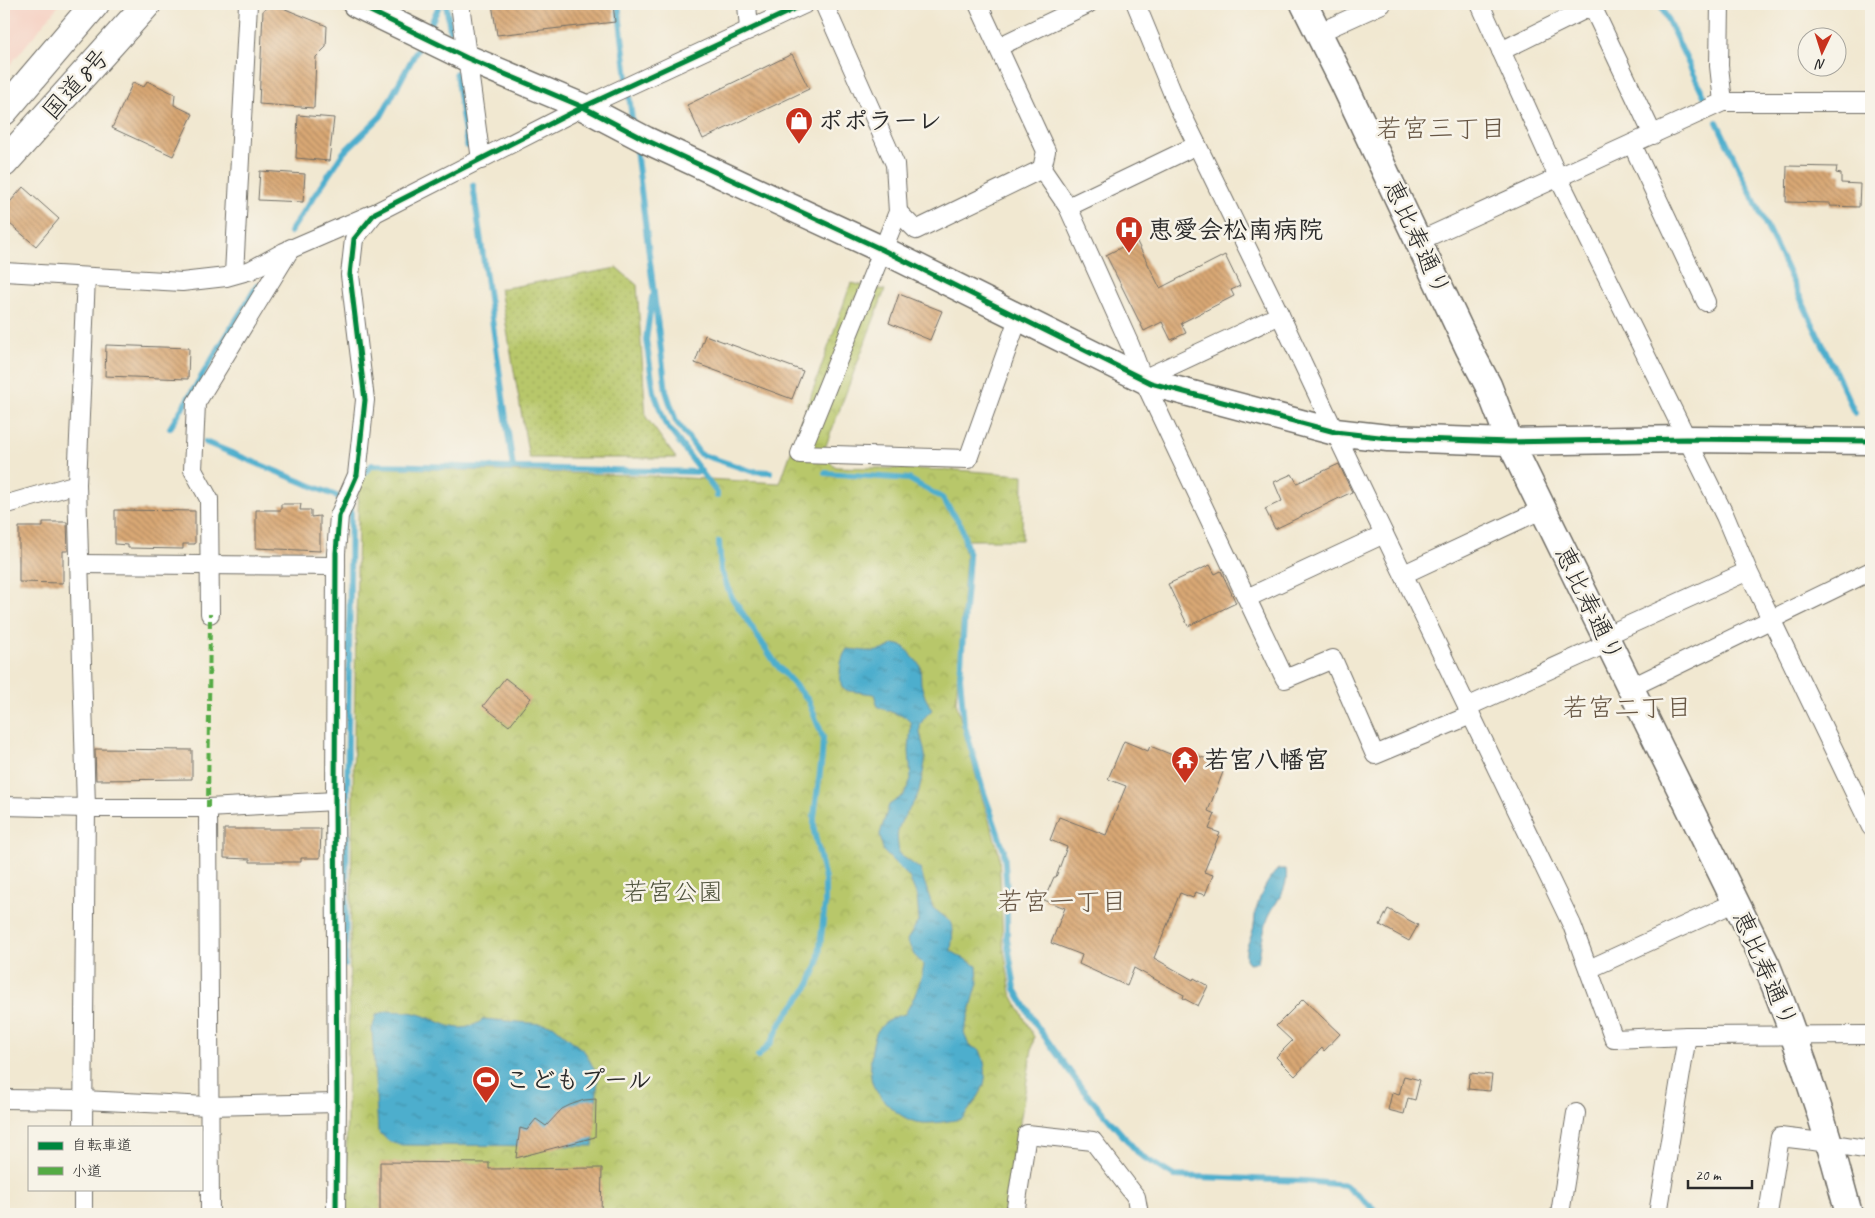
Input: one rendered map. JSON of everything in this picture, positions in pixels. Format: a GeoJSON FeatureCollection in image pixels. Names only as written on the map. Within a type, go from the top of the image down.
{"type":"FeatureCollection","features":[{"type":"Feature","properties":{"kind":"highway","name":"国道8号"},"geometry":{"type":"LineString","coordinates":[[4,112],[95,4]]}},
{"type":"Feature","properties":{"kind":"highway","name":"国道8号"},"geometry":{"type":"LineString","coordinates":[[4,163],[146,4]]}},
{"type":"Feature","properties":{"kind":"street"},"geometry":{"type":"LineString","coordinates":[[234,274],[248,4]]}},
{"type":"Feature","properties":{"kind":"street"},"geometry":{"type":"LineString","coordinates":[[356,4],[467,58],[583,107],[646,140],[883,250],[1151,383],[1335,432],[1388,438],[1510,442],[1686,439],[1871,441]]}},
{"type":"Feature","properties":{"kind":"street"},"geometry":{"type":"LineString","coordinates":[[460,4],[481,160]]}},
{"type":"Feature","properties":{"kind":"street"},"geometry":{"type":"LineString","coordinates":[[747,4],[749,30]]}},
{"type":"Feature","properties":{"kind":"street"},"geometry":{"type":"LineString","coordinates":[[4,272],[182,282],[251,270],[292,248],[375,213],[583,107],[805,4]]}},
{"type":"Feature","properties":{"kind":"street"},"geometry":{"type":"LineString","coordinates":[[824,4],[896,164],[898,212],[800,454],[968,459],[1019,316]]}},
{"type":"Feature","properties":{"kind":"street"},"geometry":{"type":"LineString","coordinates":[[978,4],[1046,151],[1042,169],[1068,207],[1130,344],[1143,379],[1285,679],[1333,659],[1375,755],[1469,711],[1606,640],[1748,570]]}},
{"type":"Feature","properties":{"kind":"street"},"geometry":{"type":"LineString","coordinates":[[998,47],[1088,4]]}},
{"type":"Feature","properties":{"kind":"street"},"geometry":{"type":"LineString","coordinates":[[1136,4],[1177,104],[1280,314],[1572,924],[1614,1039],[1686,1036],[1871,1035]]}},
{"type":"Feature","properties":{"kind":"street","name":"恵比寿通り"},"geometry":{"type":"LineString","coordinates":[[1304,4],[1488,385],[1510,442],[1767,966],[1795,1035],[1830,1144],[1849,1214]]}},
{"type":"Feature","properties":{"kind":"street"},"geometry":{"type":"LineString","coordinates":[[1318,33],[1382,4]]}},
{"type":"Feature","properties":{"kind":"street"},"geometry":{"type":"LineString","coordinates":[[1480,4],[1559,179],[1725,516],[1748,570],[1871,826]]}},
{"type":"Feature","properties":{"kind":"street"},"geometry":{"type":"LineString","coordinates":[[1720,4],[1719,66],[1723,102]]}},
{"type":"Feature","properties":{"kind":"street"},"geometry":{"type":"LineString","coordinates":[[1501,51],[1592,6],[1653,134]]}},
{"type":"Feature","properties":{"kind":"street"},"geometry":{"type":"LineString","coordinates":[[1419,241],[1559,179],[1723,102],[1871,102]]}},
{"type":"Feature","properties":{"kind":"street"},"geometry":{"type":"LineString","coordinates":[[1632,144],[1706,302]]}},
{"type":"Feature","properties":{"kind":"street"},"geometry":{"type":"LineString","coordinates":[[1068,207],[1197,145]]}},
{"type":"Feature","properties":{"kind":"street"},"geometry":{"type":"LineString","coordinates":[[898,212],[916,230],[1042,169]]}},
{"type":"Feature","properties":{"kind":"street"},"geometry":{"type":"LineString","coordinates":[[336,1214],[336,566],[339,516],[357,475],[365,400],[350,275],[354,239],[375,213]]}},
{"type":"Feature","properties":{"kind":"street"},"geometry":{"type":"LineString","coordinates":[[210,614],[209,499],[194,470],[196,403],[292,248]]}},
{"type":"Feature","properties":{"kind":"street"},"geometry":{"type":"LineString","coordinates":[[83,1126],[86,808],[77,484],[86,277]]}},
{"type":"Feature","properties":{"kind":"street"},"geometry":{"type":"LineString","coordinates":[[1143,379],[1280,314]]}},
{"type":"Feature","properties":{"kind":"street"},"geometry":{"type":"LineString","coordinates":[[4,505],[77,484]]}},
{"type":"Feature","properties":{"kind":"street"},"geometry":{"type":"LineString","coordinates":[[1404,574],[1543,509]]}},
{"type":"Feature","properties":{"kind":"street"},"geometry":{"type":"LineString","coordinates":[[1247,598],[1384,534]]}},
{"type":"Feature","properties":{"kind":"street"},"geometry":{"type":"LineString","coordinates":[[79,564],[336,566]]}},
{"type":"Feature","properties":{"kind":"street"},"geometry":{"type":"LineString","coordinates":[[1630,688],[1871,571]]}},
{"type":"Feature","properties":{"kind":"street"},"geometry":{"type":"LineString","coordinates":[[4,806],[208,808],[335,801]]}},
{"type":"Feature","properties":{"kind":"street"},"geometry":{"type":"LineString","coordinates":[[208,808],[210,1214]]}},
{"type":"Feature","properties":{"kind":"street"},"geometry":{"type":"LineString","coordinates":[[1589,969],[1736,902]]}},
{"type":"Feature","properties":{"kind":"street"},"geometry":{"type":"LineString","coordinates":[[1658,1214],[1686,1036]]}},
{"type":"Feature","properties":{"kind":"street"},"geometry":{"type":"LineString","coordinates":[[4,1099],[84,1100],[209,1106],[337,1103]]}},
{"type":"Feature","properties":{"kind":"street"},"geometry":{"type":"LineString","coordinates":[[1560,1214],[1576,1113]]}},
{"type":"Feature","properties":{"kind":"street"},"geometry":{"type":"LineString","coordinates":[[1015,1214],[1027,1134],[1093,1141],[1136,1197],[1139,1214]]}},
{"type":"Feature","properties":{"kind":"street"},"geometry":{"type":"LineString","coordinates":[[1768,1214],[1780,1137],[1871,1150]]}},
{"type":"Feature","properties":{"kind":"street"},"geometry":{"type":"LineString","coordinates":[[83,1190],[83,1214]]}},
{"type":"Feature","properties":{"kind":"shaded area"},"geometry":{"type":"Polygon","coordinates":[[[4,4],[60,4],[4,72],[4,4]]]}},
{"type":"Feature","properties":{"kind":"green space"},"geometry":{"type":"Polygon","coordinates":[[[617,268],[637,285],[646,417],[676,458],[529,458],[500,289],[617,268]]]}},
{"type":"Feature","properties":{"kind":"green space","name":"若宮公園"},"geometry":{"type":"Polygon","coordinates":[[[851,283],[885,290],[822,456],[836,467],[957,470],[1023,475],[1022,540],[962,540],[966,556],[956,702],[999,853],[1003,944],[1011,993],[1034,1037],[1005,1214],[345,1214],[359,467],[632,475],[780,483],[851,283]]]}},
{"type":"Feature","properties":{"kind":"water"},"geometry":{"type":"Polygon","coordinates":[[[894,644],[903,646],[920,665],[921,684],[932,710],[920,726],[925,755],[924,766],[917,797],[898,830],[899,854],[920,869],[933,908],[950,921],[953,930],[951,951],[977,966],[978,983],[964,1032],[969,1046],[980,1050],[985,1071],[983,1087],[975,1102],[962,1119],[927,1123],[910,1120],[897,1112],[876,1091],[871,1080],[871,1057],[876,1034],[887,1021],[905,1014],[917,990],[924,965],[914,955],[907,940],[919,920],[917,896],[909,877],[883,851],[880,834],[889,805],[904,795],[911,779],[909,751],[911,723],[905,717],[878,707],[874,694],[849,691],[842,688],[840,678],[842,658],[847,649],[877,651],[894,644]]]}},
{"type":"Feature","properties":{"kind":"water"},"geometry":{"type":"Polygon","coordinates":[[[1278,869],[1286,869],[1286,883],[1267,921],[1258,962],[1249,963],[1246,959],[1246,951],[1253,930],[1255,913],[1267,883],[1278,869]]]}},
{"type":"Feature","properties":{"kind":"water","name":"こどもプール"},"geometry":{"type":"Polygon","coordinates":[[[387,1011],[414,1013],[451,1027],[459,1028],[475,1025],[484,1019],[553,1025],[585,1052],[598,1076],[593,1146],[399,1145],[388,1141],[378,1131],[372,1030],[376,1015],[387,1011]]]}},
{"type":"Feature","properties":{"kind":"building"},"geometry":{"type":"Polygon","coordinates":[[[273,4],[327,26],[326,47],[316,57],[314,108],[259,104],[263,10],[273,4]]]}},
{"type":"Feature","properties":{"kind":"building"},"geometry":{"type":"Polygon","coordinates":[[[492,4],[613,4],[615,22],[497,35],[492,4]]]}},
{"type":"Feature","properties":{"kind":"building"},"geometry":{"type":"Polygon","coordinates":[[[792,54],[809,89],[703,139],[687,105],[792,54]]]}},
{"type":"Feature","properties":{"kind":"building"},"geometry":{"type":"Polygon","coordinates":[[[147,81],[175,94],[174,105],[193,114],[173,156],[112,128],[133,82],[144,87],[147,81]]]}},
{"type":"Feature","properties":{"kind":"building"},"geometry":{"type":"Polygon","coordinates":[[[298,115],[334,118],[329,161],[296,158],[298,115]]]}},
{"type":"Feature","properties":{"kind":"building"},"geometry":{"type":"Polygon","coordinates":[[[1787,166],[1837,167],[1836,173],[1841,174],[1841,183],[1860,184],[1859,207],[1830,206],[1830,203],[1786,202],[1787,166]]]}},
{"type":"Feature","properties":{"kind":"building"},"geometry":{"type":"Polygon","coordinates":[[[260,171],[305,174],[303,202],[258,200],[260,171]]]}},
{"type":"Feature","properties":{"kind":"building"},"geometry":{"type":"Polygon","coordinates":[[[23,187],[59,219],[36,246],[4,219],[4,209],[23,187]]]}},
{"type":"Feature","properties":{"kind":"building"},"geometry":{"type":"Polygon","coordinates":[[[1136,240],[1160,288],[1225,255],[1240,286],[1231,290],[1234,296],[1181,323],[1186,333],[1171,340],[1162,322],[1144,331],[1106,255],[1136,240]]]}},
{"type":"Feature","properties":{"kind":"building"},"geometry":{"type":"Polygon","coordinates":[[[899,294],[942,311],[930,340],[889,323],[899,294]]]}},
{"type":"Feature","properties":{"kind":"building"},"geometry":{"type":"Polygon","coordinates":[[[705,335],[803,371],[792,399],[695,363],[705,335]]]}},
{"type":"Feature","properties":{"kind":"building"},"geometry":{"type":"Polygon","coordinates":[[[106,345],[189,348],[188,379],[105,376],[106,345]]]}},
{"type":"Feature","properties":{"kind":"building"},"geometry":{"type":"Polygon","coordinates":[[[1339,464],[1352,492],[1275,529],[1265,509],[1282,501],[1274,482],[1292,474],[1297,483],[1339,464]]]}},
{"type":"Feature","properties":{"kind":"building"},"geometry":{"type":"Polygon","coordinates":[[[281,504],[301,504],[300,510],[311,510],[311,517],[320,516],[320,551],[256,548],[256,510],[281,510],[281,504]]]}},
{"type":"Feature","properties":{"kind":"building"},"geometry":{"type":"Polygon","coordinates":[[[115,510],[195,511],[195,544],[183,544],[183,549],[128,548],[128,545],[115,544],[115,510]]]}},
{"type":"Feature","properties":{"kind":"building"},"geometry":{"type":"Polygon","coordinates":[[[43,522],[67,522],[68,551],[63,551],[63,583],[19,582],[19,527],[43,527],[43,522]]]}},
{"type":"Feature","properties":{"kind":"building"},"geometry":{"type":"Polygon","coordinates":[[[1210,565],[1215,574],[1221,571],[1236,603],[1188,626],[1168,584],[1210,565]]]}},
{"type":"Feature","properties":{"kind":"building"},"geometry":{"type":"Polygon","coordinates":[[[505,678],[531,698],[509,726],[483,706],[505,678]]]}},
{"type":"Feature","properties":{"kind":"building"},"geometry":{"type":"Polygon","coordinates":[[[1124,741],[1148,751],[1150,746],[1185,760],[1188,752],[1215,762],[1213,768],[1223,772],[1208,811],[1215,814],[1209,829],[1220,833],[1204,872],[1213,875],[1205,895],[1195,892],[1193,898],[1180,893],[1154,958],[1193,980],[1194,978],[1208,986],[1198,1006],[1183,998],[1184,995],[1134,968],[1127,986],[1079,964],[1082,955],[1051,943],[1065,908],[1044,900],[1054,877],[1056,877],[1067,847],[1050,840],[1059,817],[1106,835],[1126,786],[1108,779],[1124,741]]]}},
{"type":"Feature","properties":{"kind":"building"},"geometry":{"type":"Polygon","coordinates":[[[95,749],[192,750],[192,779],[96,780],[95,749]]]}},
{"type":"Feature","properties":{"kind":"building"},"geometry":{"type":"Polygon","coordinates":[[[224,829],[321,829],[320,858],[301,858],[301,862],[250,862],[250,859],[224,858],[224,829]]]}},
{"type":"Feature","properties":{"kind":"building"},"geometry":{"type":"Polygon","coordinates":[[[1388,909],[1418,925],[1409,941],[1380,925],[1388,909]]]}},
{"type":"Feature","properties":{"kind":"building"},"geometry":{"type":"Polygon","coordinates":[[[1303,999],[1340,1034],[1324,1051],[1322,1048],[1295,1076],[1276,1057],[1292,1041],[1276,1026],[1303,999]]]}},
{"type":"Feature","properties":{"kind":"building"},"geometry":{"type":"Polygon","coordinates":[[[1470,1073],[1492,1075],[1490,1091],[1468,1089],[1470,1073]]]}},
{"type":"Feature","properties":{"kind":"building"},"geometry":{"type":"Polygon","coordinates":[[[1404,1076],[1420,1080],[1415,1100],[1408,1098],[1404,1114],[1388,1110],[1392,1093],[1399,1095],[1404,1076]]]}},
{"type":"Feature","properties":{"kind":"building"},"geometry":{"type":"Polygon","coordinates":[[[596,1099],[595,1137],[516,1158],[520,1128],[527,1130],[536,1119],[546,1126],[562,1109],[584,1100],[596,1099]]]}},
{"type":"Feature","properties":{"kind":"building"},"geometry":{"type":"Polygon","coordinates":[[[380,1162],[489,1163],[489,1169],[602,1168],[601,1214],[380,1214],[380,1162]]]}},
{"type":"Feature","properties":{"kind":"waterway"},"geometry":{"type":"LineString","coordinates":[[427,32],[440,4]]}},
{"type":"Feature","properties":{"kind":"waterway"},"geometry":{"type":"LineString","coordinates":[[446,4],[450,30]]}},
{"type":"Feature","properties":{"kind":"waterway"},"geometry":{"type":"LineString","coordinates":[[618,4],[633,127]]}},
{"type":"Feature","properties":{"kind":"waterway"},"geometry":{"type":"LineString","coordinates":[[1660,4],[1707,102]]}},
{"type":"Feature","properties":{"kind":"waterway"},"geometry":{"type":"LineString","coordinates":[[290,232],[344,152],[381,116],[421,43]]}},
{"type":"Feature","properties":{"kind":"waterway"},"geometry":{"type":"LineString","coordinates":[[456,73],[467,146]]}},
{"type":"Feature","properties":{"kind":"waterway"},"geometry":{"type":"LineString","coordinates":[[1717,122],[1855,413]]}},
{"type":"Feature","properties":{"kind":"waterway"},"geometry":{"type":"LineString","coordinates":[[635,141],[666,391],[676,421],[700,454],[751,471],[770,472]]}},
{"type":"Feature","properties":{"kind":"waterway"},"geometry":{"type":"LineString","coordinates":[[473,185],[513,468]]}},
{"type":"Feature","properties":{"kind":"waterway"},"geometry":{"type":"LineString","coordinates":[[170,428],[257,286]]}},
{"type":"Feature","properties":{"kind":"waterway"},"geometry":{"type":"LineString","coordinates":[[652,297],[646,340],[654,392],[665,423],[717,493],[717,496]]}},
{"type":"Feature","properties":{"kind":"waterway"},"geometry":{"type":"LineString","coordinates":[[205,442],[351,502],[345,965]]}},
{"type":"Feature","properties":{"kind":"waterway"},"geometry":{"type":"LineString","coordinates":[[362,475],[372,465],[701,472]]}},
{"type":"Feature","properties":{"kind":"waterway"},"geometry":{"type":"LineString","coordinates":[[825,473],[909,479],[942,498],[961,525],[969,556],[960,677],[964,723],[983,790],[1004,851],[1007,892],[1007,939],[1015,989],[1037,1026],[1083,1090],[1140,1155],[1174,1176],[1305,1181],[1345,1185],[1373,1208],[1375,1214]]}},
{"type":"Feature","properties":{"kind":"waterway"},"geometry":{"type":"LineString","coordinates":[[719,542],[721,571],[731,596],[776,664],[808,700],[823,737],[814,817],[814,831],[825,879],[825,904],[818,963],[808,987],[782,1021],[771,1043],[758,1056]]}},
{"type":"Feature","properties":{"kind":"marked path"},"geometry":{"type":"LineString","coordinates":[[208,808],[210,614]]}},
{"type":"Feature","properties":{"kind":"cycle path"},"geometry":{"type":"LineString","coordinates":[[356,4],[467,58],[583,107],[646,140],[883,250],[1151,383],[1335,432],[1388,438],[1510,442],[1686,439],[1871,441]]}},
{"type":"Feature","properties":{"kind":"cycle path"},"geometry":{"type":"LineString","coordinates":[[336,1214],[336,553],[339,516],[357,475],[365,400],[350,275],[354,239],[375,213],[583,107],[805,4]]}},
{"type":"Feature","properties":{"kind":"place","name":"ポポラーレ"},"geometry":{"type":"Point","coordinates":[799,145]}},
{"type":"Feature","properties":{"kind":"place","name":"恵愛会松南病院"},"geometry":{"type":"Point","coordinates":[1129,254]}},
{"type":"Feature","properties":{"kind":"place","name":"若宮八幡宮"},"geometry":{"type":"Point","coordinates":[1185,784]}},
{"type":"Feature","properties":{"kind":"place","name":"こどもプール"},"geometry":{"type":"Point","coordinates":[486,1104]}},
{"type":"Feature","properties":{"kind":"district","name":"若宮三丁目"},"geometry":{"type":"Point","coordinates":[1441,128]}},
{"type":"Feature","properties":{"kind":"district","name":"若宮二丁目"},"geometry":{"type":"Point","coordinates":[1627,707]}},
{"type":"Feature","properties":{"kind":"district","name":"若宮一丁目"},"geometry":{"type":"Point","coordinates":[1062,901]}}]}
